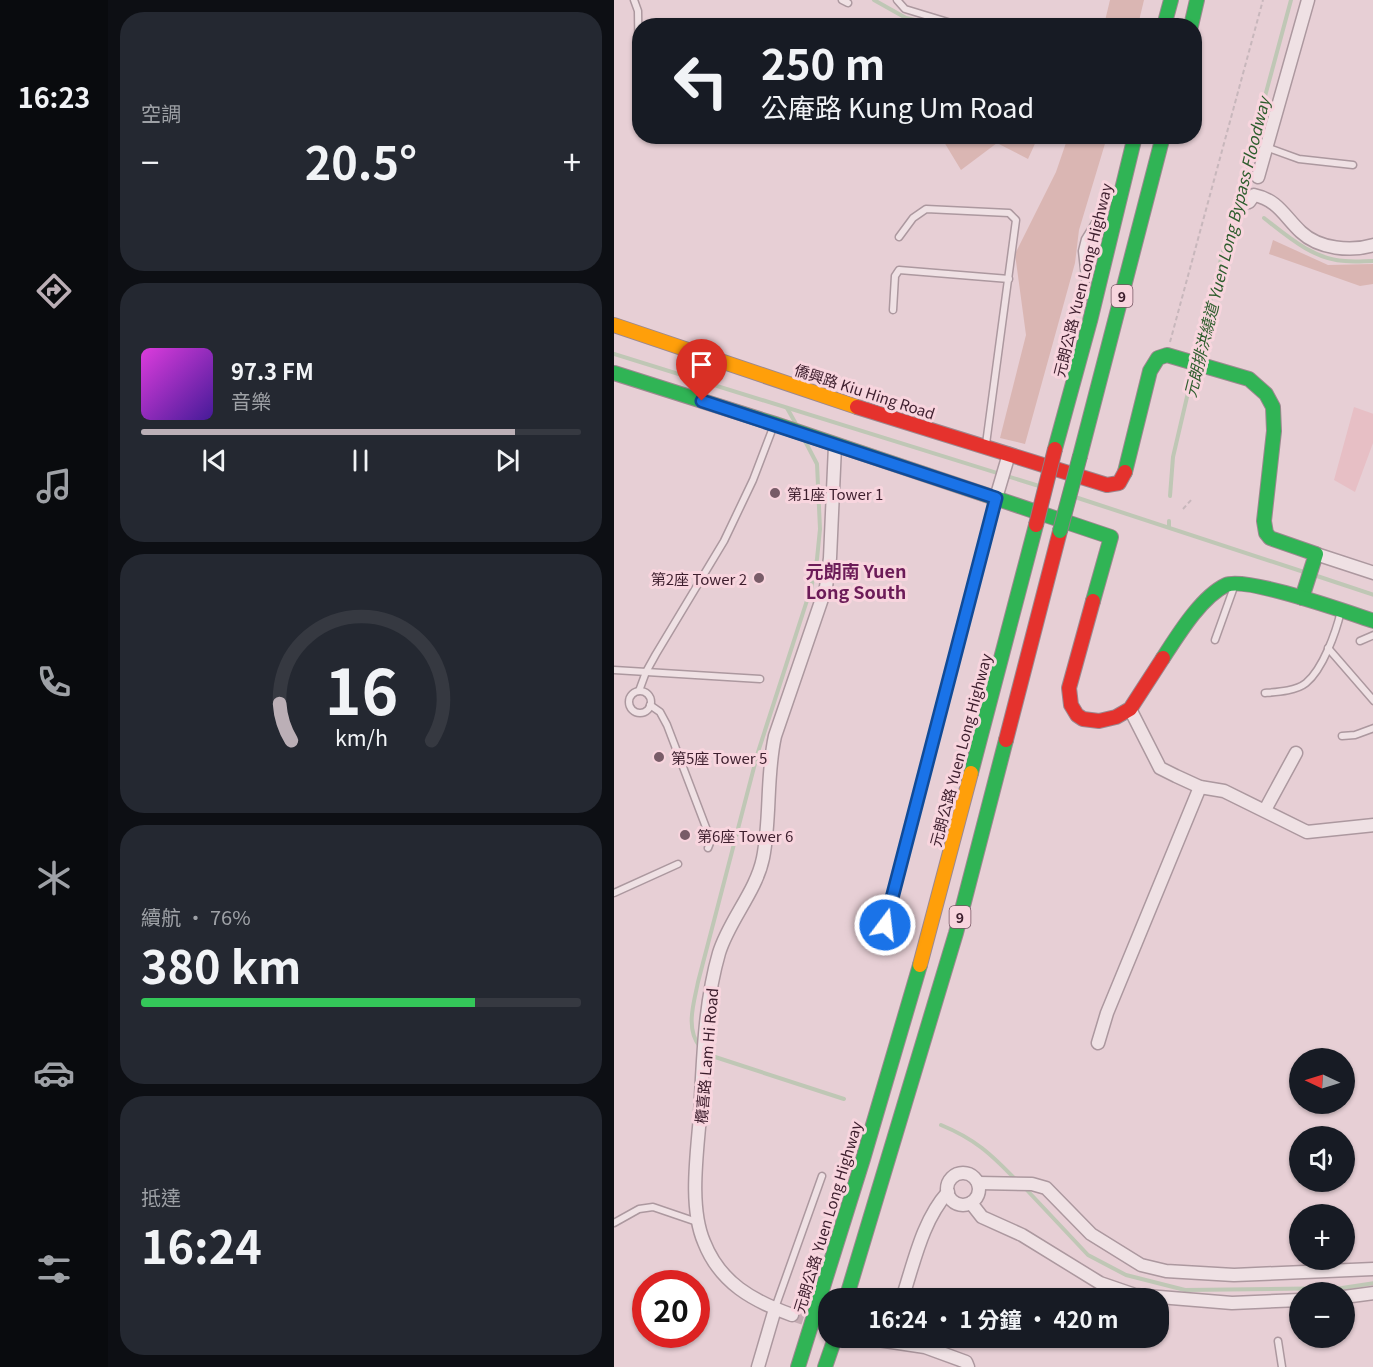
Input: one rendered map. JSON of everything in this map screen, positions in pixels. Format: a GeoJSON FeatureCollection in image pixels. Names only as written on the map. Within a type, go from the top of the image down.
{"type":"FeatureCollection","features":[{"type":"Feature","properties":{"kind":"main road"},"geometry":{"type":"LineString","coordinates":[[1166,18],[1171,0]]}},
{"type":"Feature","properties":{"kind":"main road"},"geometry":{"type":"LineString","coordinates":[[1192,18],[1197,0]]}},
{"type":"Feature","properties":{"kind":"main road","name":"元朗公路 Yuen Long Highway"},"geometry":{"type":"LineString","coordinates":[[798,1367],[913,989],[1090,321],[1133,144]]}},
{"type":"Feature","properties":{"kind":"main road","name":"9"},"geometry":{"type":"LineString","coordinates":[[849,1288],[956,933],[1161,144]]}},
{"type":"Feature","properties":{"kind":"main road","name":"僑興路 Kiu Hing Road"},"geometry":{"type":"LineString","coordinates":[[614,325],[1107,485],[1119,483],[1126,471],[1150,371],[1158,358],[1167,355]]}},
{"type":"Feature","properties":{"kind":"main road"},"geometry":{"type":"LineString","coordinates":[[1167,355],[1249,379],[1266,394],[1273,407],[1274,431],[1264,521],[1266,533],[1270,538],[1316,554],[1302,598]]}},
{"type":"Feature","properties":{"kind":"main road"},"geometry":{"type":"LineString","coordinates":[[614,373],[780,425],[1111,537],[1069,688],[1072,708],[1083,720],[1096,722],[1116,719],[1130,709],[1189,620],[1218,589],[1227,584],[1278,591],[1373,621]]}},
{"type":"Feature","properties":{"kind":"main road"},"geometry":{"type":"LineString","coordinates":[[825,1367],[832,1348]]}},
{"type":"Feature","properties":{"kind":"street"},"geometry":{"type":"LineString","coordinates":[[1258,177],[1308,0]]}},
{"type":"Feature","properties":{"kind":"street"},"geometry":{"type":"LineString","coordinates":[[1248,202],[1254,195],[1266,198],[1277,206],[1303,234],[1331,246],[1348,248],[1373,245]]}},
{"type":"Feature","properties":{"kind":"street","name":"欖喜路 Lam Hi Road"},"geometry":{"type":"LineString","coordinates":[[792,1315],[746,1295],[719,1270],[704,1243],[697,1222],[696,1172],[706,1027],[720,951],[756,879],[763,859],[770,756],[826,587],[830,558],[829,443]]}},
{"type":"Feature","properties":{"kind":"street"},"geometry":{"type":"LineString","coordinates":[[996,498],[1009,454]]}},
{"type":"Feature","properties":{"kind":"street"},"geometry":{"type":"LineString","coordinates":[[1316,554],[1373,573]]}},
{"type":"Feature","properties":{"kind":"street"},"geometry":{"type":"LineString","coordinates":[[1130,709],[1160,768],[1200,786],[1224,791],[1307,832],[1373,825]]}},
{"type":"Feature","properties":{"kind":"street"},"geometry":{"type":"LineString","coordinates":[[1265,810],[1296,753]]}},
{"type":"Feature","properties":{"kind":"street"},"geometry":{"type":"LineString","coordinates":[[1098,1043],[1107,1013],[1200,786]]}},
{"type":"Feature","properties":{"kind":"street"},"geometry":{"type":"LineString","coordinates":[[961,1173],[971,1175],[978,1183],[979,1192],[971,1203],[956,1204],[948,1192],[949,1182],[961,1173]]}},
{"type":"Feature","properties":{"kind":"street"},"geometry":{"type":"LineString","coordinates":[[978,1183],[1032,1184],[1046,1188],[1091,1234],[1140,1265],[1166,1271],[1234,1275],[1373,1269]]}},
{"type":"Feature","properties":{"kind":"street"},"geometry":{"type":"LineString","coordinates":[[906,1288],[929,1219],[936,1205],[948,1192]]}},
{"type":"Feature","properties":{"kind":"street"},"geometry":{"type":"LineString","coordinates":[[971,1203],[982,1217],[1022,1235],[1100,1283],[1135,1295],[1232,1303],[1289,1300]]}},
{"type":"Feature","properties":{"kind":"street"},"geometry":{"type":"LineString","coordinates":[[1355,1295],[1373,1293]]}},
{"type":"Feature","properties":{"kind":"street"},"geometry":{"type":"LineString","coordinates":[[758,1367],[775,1309]]}},
{"type":"Feature","properties":{"kind":"street"},"geometry":{"type":"LineString","coordinates":[[928,1348],[966,1362],[968,1367]]}},
{"type":"Feature","properties":{"kind":"lane"},"geometry":{"type":"LineString","coordinates":[[634,0],[638,18]]}},
{"type":"Feature","properties":{"kind":"lane"},"geometry":{"type":"LineString","coordinates":[[898,0],[905,9],[935,18]]}},
{"type":"Feature","properties":{"kind":"lane"},"geometry":{"type":"LineString","coordinates":[[1266,147],[1299,159],[1353,165]]}},
{"type":"Feature","properties":{"kind":"lane"},"geometry":{"type":"LineString","coordinates":[[1090,321],[1082,251],[1085,239],[1125,174]]}},
{"type":"Feature","properties":{"kind":"lane"},"geometry":{"type":"LineString","coordinates":[[899,237],[913,218],[926,209],[1009,213],[1016,220],[986,447]]}},
{"type":"Feature","properties":{"kind":"lane"},"geometry":{"type":"LineString","coordinates":[[893,310],[895,276],[899,270],[1009,279]]}},
{"type":"Feature","properties":{"kind":"lane"},"geometry":{"type":"LineString","coordinates":[[640,691],[648,695],[650,705],[646,711],[639,713],[630,707],[630,696],[640,691],[646,672],[724,541],[780,425]]}},
{"type":"Feature","properties":{"kind":"lane"},"geometry":{"type":"LineString","coordinates":[[885,925],[996,498]]}},
{"type":"Feature","properties":{"kind":"lane"},"geometry":{"type":"LineString","coordinates":[[1215,640],[1235,584]]}},
{"type":"Feature","properties":{"kind":"lane"},"geometry":{"type":"LineString","coordinates":[[1265,693],[1288,690],[1306,683],[1322,661],[1342,611]]}},
{"type":"Feature","properties":{"kind":"lane"},"geometry":{"type":"LineString","coordinates":[[1360,641],[1373,635]]}},
{"type":"Feature","properties":{"kind":"lane"},"geometry":{"type":"LineString","coordinates":[[1328,648],[1373,701]]}},
{"type":"Feature","properties":{"kind":"lane"},"geometry":{"type":"LineString","coordinates":[[614,670],[760,679]]}},
{"type":"Feature","properties":{"kind":"lane"},"geometry":{"type":"LineString","coordinates":[[650,705],[656,707],[660,712],[673,740],[707,830],[708,848]]}},
{"type":"Feature","properties":{"kind":"lane"},"geometry":{"type":"LineString","coordinates":[[1342,736],[1355,735],[1373,728]]}},
{"type":"Feature","properties":{"kind":"lane"},"geometry":{"type":"LineString","coordinates":[[614,893],[678,864]]}},
{"type":"Feature","properties":{"kind":"lane"},"geometry":{"type":"LineString","coordinates":[[775,1309],[822,1176]]}},
{"type":"Feature","properties":{"kind":"lane"},"geometry":{"type":"LineString","coordinates":[[614,1223],[639,1209],[653,1207],[697,1222]]}},
{"type":"Feature","properties":{"kind":"lane"},"geometry":{"type":"LineString","coordinates":[[1278,1341],[1282,1367]]}},
{"type":"Feature","properties":{"kind":"path"},"geometry":{"type":"LineString","coordinates":[[1167,355],[1263,0]]}},
{"type":"Feature","properties":{"kind":"path"},"geometry":{"type":"LineString","coordinates":[[1183,509],[1192,499]]}},
{"type":"Feature","properties":{"kind":"shaded area"},"geometry":{"type":"Polygon","coordinates":[[[1110,0],[1144,0],[1140,18],[1106,18],[1110,0]]]}},
{"type":"Feature","properties":{"kind":"shaded area"},"geometry":{"type":"Polygon","coordinates":[[[945,144],[996,144],[961,170],[945,144]]]}},
{"type":"Feature","properties":{"kind":"shaded area"},"geometry":{"type":"Polygon","coordinates":[[[999,144],[1035,144],[1028,159],[999,144]]]}},
{"type":"Feature","properties":{"kind":"shaded area"},"geometry":{"type":"Polygon","coordinates":[[[1066,144],[1105,144],[1079,230],[1075,263],[1025,444],[1000,438],[1026,335],[1015,254],[1056,172],[1066,144]]]}},
{"type":"Feature","properties":{"kind":"shaded area"},"geometry":{"type":"Polygon","coordinates":[[[1273,240],[1328,265],[1373,264],[1373,284],[1360,286],[1269,254],[1273,240]]]}},
{"type":"Feature","properties":{"kind":"shaded area"},"geometry":{"type":"Polygon","coordinates":[[[1354,407],[1374,414],[1373,443],[1355,492],[1334,480],[1354,407]]]}},
{"type":"Feature","properties":{"kind":"waterway"},"geometry":{"type":"LineString","coordinates":[[874,0],[906,18]]}},
{"type":"Feature","properties":{"kind":"waterway","name":"元朗排洪繞道 Yuen Long Bypass Floodway"},"geometry":{"type":"LineString","coordinates":[[1197,357],[1213,289],[1291,0]]}},
{"type":"Feature","properties":{"kind":"waterway"},"geometry":{"type":"LineString","coordinates":[[1264,218],[1302,246],[1322,256],[1334,260],[1374,261]]}},
{"type":"Feature","properties":{"kind":"waterway"},"geometry":{"type":"LineString","coordinates":[[614,354],[1039,486]]}},
{"type":"Feature","properties":{"kind":"waterway","name":"元朗排洪繞道 Yuen Long Bypass Floodway"},"geometry":{"type":"LineString","coordinates":[[1170,496],[1173,457],[1194,367]]}},
{"type":"Feature","properties":{"kind":"waterway"},"geometry":{"type":"LineString","coordinates":[[787,408],[796,424]]}},
{"type":"Feature","properties":{"kind":"waterway"},"geometry":{"type":"LineString","coordinates":[[700,1047],[695,1040],[692,1024],[698,982],[758,752],[811,588],[817,559],[820,529],[817,464],[805,441]]}},
{"type":"Feature","properties":{"kind":"waterway"},"geometry":{"type":"LineString","coordinates":[[1078,498],[1304,572]]}},
{"type":"Feature","properties":{"kind":"waterway","name":"元朗排洪繞道 Yuen Long Bypass Floodway"},"geometry":{"type":"LineString","coordinates":[[1169,521],[1169,527]]}},
{"type":"Feature","properties":{"kind":"waterway"},"geometry":{"type":"LineString","coordinates":[[1314,575],[1374,595]]}},
{"type":"Feature","properties":{"kind":"waterway"},"geometry":{"type":"LineString","coordinates":[[706,1052],[709,1055],[844,1099]]}},
{"type":"Feature","properties":{"kind":"waterway"},"geometry":{"type":"LineString","coordinates":[[941,1125],[982,1148],[1016,1180]]}},
{"type":"Feature","properties":{"kind":"waterway"},"geometry":{"type":"LineString","coordinates":[[1024,1187],[1088,1255],[1126,1275],[1185,1290],[1342,1288],[1374,1283]]}},
{"type":"Feature","properties":{"kind":"tunnel"},"geometry":{"type":"LineString","coordinates":[[792,1315],[818,1324]]}},
{"type":"Feature","properties":{"kind":"traffic: fast"},"geometry":{"type":"LineString","coordinates":[[1166,18],[1171,0]]}},
{"type":"Feature","properties":{"kind":"traffic: fast"},"geometry":{"type":"LineString","coordinates":[[1193,18],[1197,0]]}},
{"type":"Feature","properties":{"kind":"traffic: fast"},"geometry":{"type":"LineString","coordinates":[[1055,449],[1090,321],[1133,144]]}},
{"type":"Feature","properties":{"kind":"traffic: fast"},"geometry":{"type":"LineString","coordinates":[[1080,456],[1161,144]]}},
{"type":"Feature","properties":{"kind":"traffic: fast"},"geometry":{"type":"LineString","coordinates":[[1125,472],[1150,371],[1158,358],[1167,355],[1249,379],[1266,394],[1273,407],[1274,431],[1264,521],[1266,533],[1270,538],[1316,554],[1302,598]]}},
{"type":"Feature","properties":{"kind":"traffic: fast"},"geometry":{"type":"LineString","coordinates":[[614,373],[775,424],[1111,537],[1093,601]]}},
{"type":"Feature","properties":{"kind":"traffic: fast"},"geometry":{"type":"LineString","coordinates":[[1060,531],[1080,456]]}},
{"type":"Feature","properties":{"kind":"traffic: fast"},"geometry":{"type":"LineString","coordinates":[[971,773],[1036,525]]}},
{"type":"Feature","properties":{"kind":"traffic: fast"},"geometry":{"type":"LineString","coordinates":[[1163,658],[1199,607],[1226,585],[1237,584],[1275,590],[1374,621]]}},
{"type":"Feature","properties":{"kind":"traffic: fast"},"geometry":{"type":"LineString","coordinates":[[849,1288],[956,933],[1006,740]]}},
{"type":"Feature","properties":{"kind":"traffic: fast"},"geometry":{"type":"LineString","coordinates":[[798,1367],[920,965]]}},
{"type":"Feature","properties":{"kind":"traffic: fast"},"geometry":{"type":"LineString","coordinates":[[825,1367],[832,1348]]}},
{"type":"Feature","properties":{"kind":"traffic: slow"},"geometry":{"type":"LineString","coordinates":[[614,325],[857,407]]}},
{"type":"Feature","properties":{"kind":"traffic: slow"},"geometry":{"type":"LineString","coordinates":[[920,965],[971,773]]}},
{"type":"Feature","properties":{"kind":"traffic: jam"},"geometry":{"type":"LineString","coordinates":[[857,407],[1107,485],[1119,483],[1125,472]]}},
{"type":"Feature","properties":{"kind":"traffic: jam"},"geometry":{"type":"LineString","coordinates":[[1036,525],[1055,449]]}},
{"type":"Feature","properties":{"kind":"traffic: jam"},"geometry":{"type":"LineString","coordinates":[[1006,740],[1060,531]]}},
{"type":"Feature","properties":{"kind":"traffic: jam"},"geometry":{"type":"LineString","coordinates":[[1093,601],[1069,688],[1071,705],[1077,715],[1083,719],[1099,721],[1116,717],[1130,709],[1163,658]]}},
{"type":"Feature","properties":{"kind":"place","name":"第1座 Tower 1"},"geometry":{"type":"Point","coordinates":[775,493]}},
{"type":"Feature","properties":{"kind":"place","name":"第2座 Tower 2"},"geometry":{"type":"Point","coordinates":[759,578]}},
{"type":"Feature","properties":{"kind":"place","name":"第5座 Tower 5"},"geometry":{"type":"Point","coordinates":[659,757]}},
{"type":"Feature","properties":{"kind":"place","name":"第6座 Tower 6"},"geometry":{"type":"Point","coordinates":[685,835]}},
{"type":"Feature","properties":{"kind":"district","name":"元朗南 Yuen Long South"},"geometry":{"type":"Point","coordinates":[856,580]}},
{"type":"Feature","properties":{"kind":"route"},"geometry":{"type":"LineString","coordinates":[[702,401],[996,498],[885,925]]}}]}
